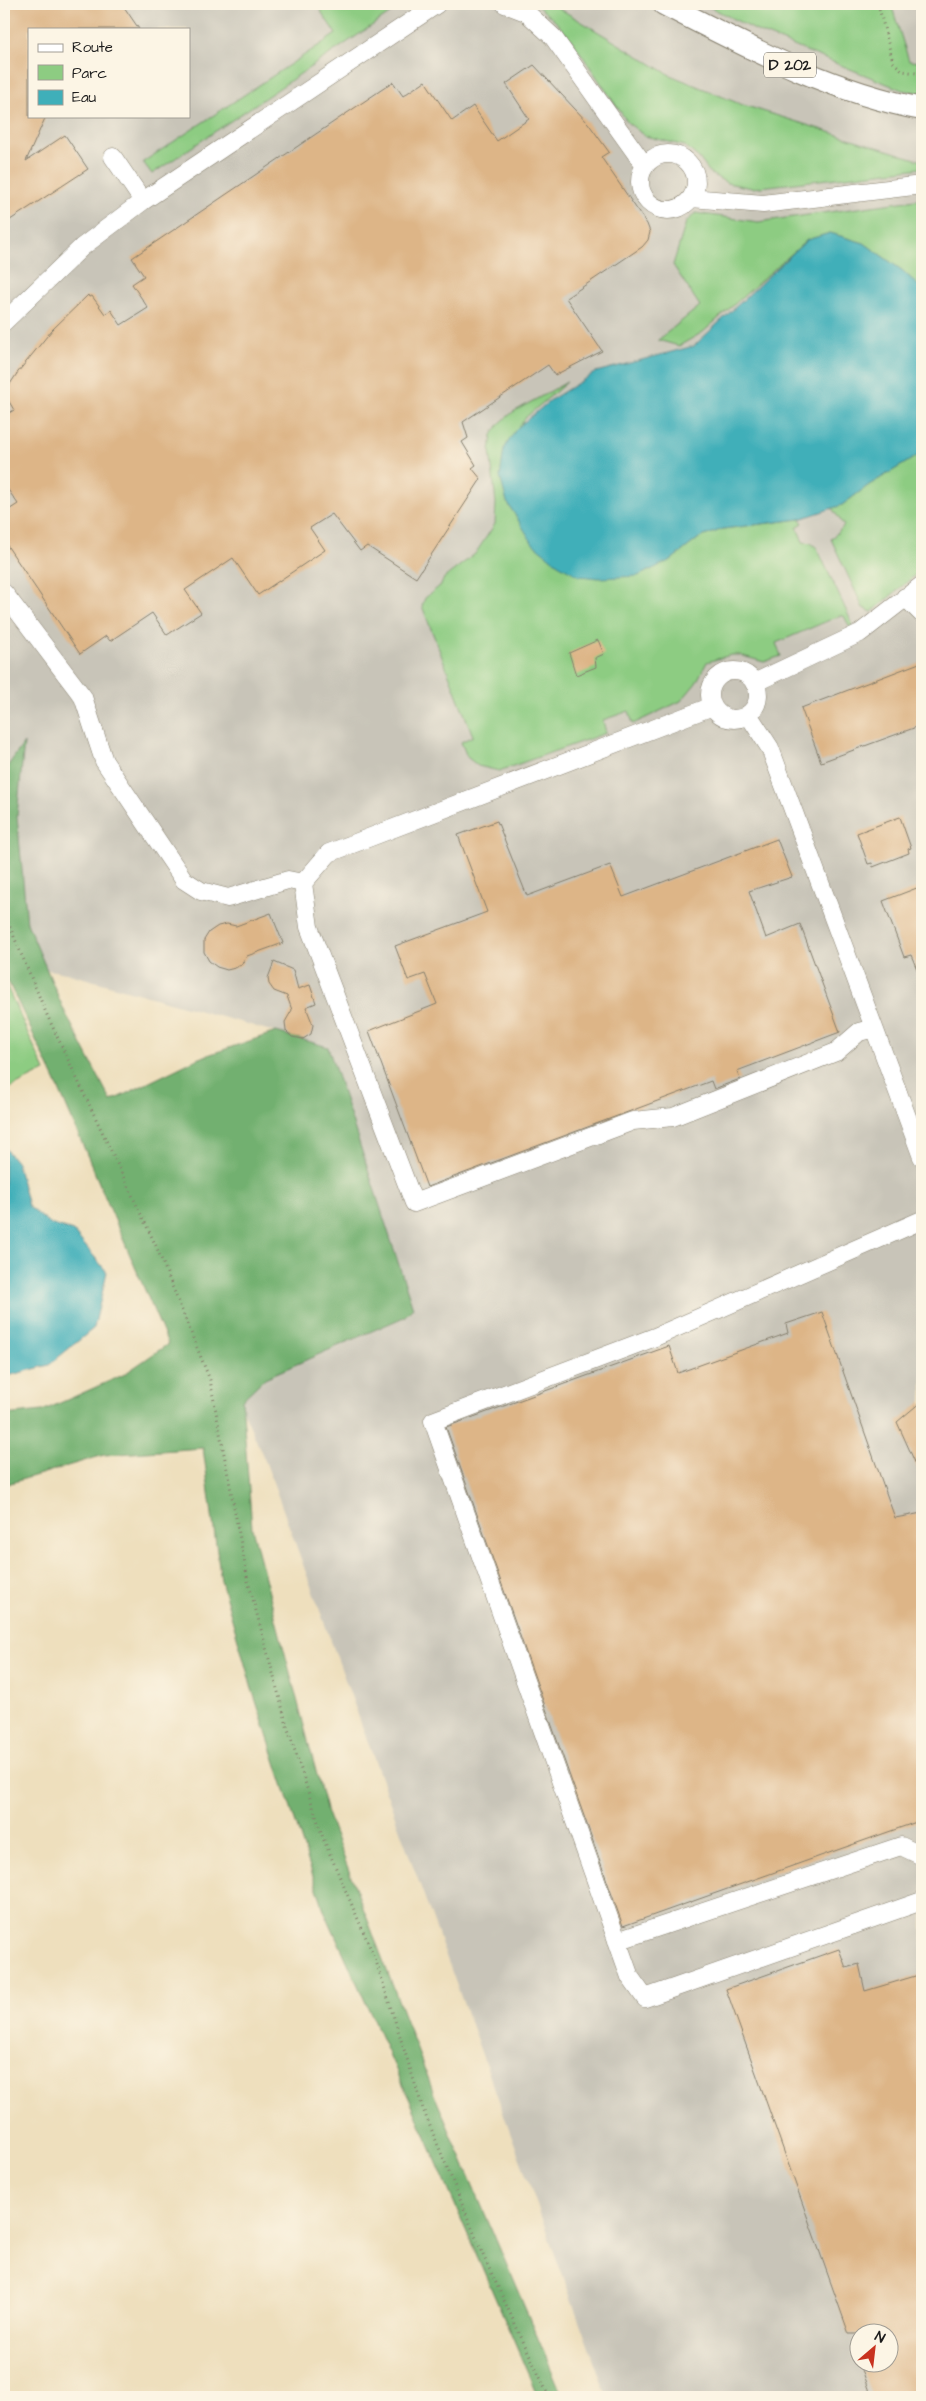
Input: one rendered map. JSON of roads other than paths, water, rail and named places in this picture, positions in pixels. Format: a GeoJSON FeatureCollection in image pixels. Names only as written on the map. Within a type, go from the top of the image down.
{"type":"FeatureCollection","features":[{"type":"Feature","properties":{"kind":"main road","name":"D 202"},"geometry":{"type":"LineString","coordinates":[[664,4],[738,42],[798,69],[846,88],[922,109]]}},
{"type":"Feature","properties":{"kind":"street"},"geometry":{"type":"LineString","coordinates":[[7,313],[82,247],[142,201],[437,4]]}},
{"type":"Feature","properties":{"kind":"street"},"geometry":{"type":"LineString","coordinates":[[505,4],[526,12],[553,37],[645,166]]}},
{"type":"Feature","properties":{"kind":"street"},"geometry":{"type":"LineString","coordinates":[[659,155],[676,155],[684,159],[691,165],[696,182],[691,198],[675,209],[665,210],[648,202],[640,184],[645,166],[659,155]]}},
{"type":"Feature","properties":{"kind":"street"},"geometry":{"type":"LineString","coordinates":[[113,157],[142,201]]}},
{"type":"Feature","properties":{"kind":"street"},"geometry":{"type":"LineString","coordinates":[[691,198],[763,204],[922,185]]}},
{"type":"Feature","properties":{"kind":"street"},"geometry":{"type":"LineString","coordinates":[[754,683],[860,633],[922,585]]}},
{"type":"Feature","properties":{"kind":"street"},"geometry":{"type":"LineString","coordinates":[[4,593],[83,697],[104,761],[184,880],[201,891],[228,898],[288,880],[303,883]]}},
{"type":"Feature","properties":{"kind":"street"},"geometry":{"type":"LineString","coordinates":[[905,597],[922,614]]}},
{"type":"Feature","properties":{"kind":"street"},"geometry":{"type":"LineString","coordinates":[[732,671],[743,673],[754,683],[758,699],[754,709],[748,714],[736,720],[725,718],[716,712],[710,692],[714,682],[722,674],[732,671]]}},
{"type":"Feature","properties":{"kind":"street"},"geometry":{"type":"LineString","coordinates":[[713,706],[329,853],[303,883],[309,927],[414,1203],[633,1121],[673,1117],[836,1052],[859,1032],[874,1028]]}},
{"type":"Feature","properties":{"kind":"street"},"geometry":{"type":"LineString","coordinates":[[748,714],[770,748],[922,1156]]}},
{"type":"Feature","properties":{"kind":"street"},"geometry":{"type":"LineString","coordinates":[[922,1220],[655,1337],[433,1421],[630,1977],[645,1998],[922,1901]]}},
{"type":"Feature","properties":{"kind":"street"},"geometry":{"type":"LineString","coordinates":[[617,1941],[901,1846],[922,1856]]}},
{"type":"Feature","properties":{"kind":"water"},"geometry":{"type":"Polygon","coordinates":[[[830,233],[864,243],[903,271],[922,289],[922,453],[869,485],[842,505],[800,519],[723,529],[699,538],[671,560],[638,576],[599,578],[579,576],[558,564],[533,544],[507,502],[500,477],[504,449],[516,429],[552,399],[596,372],[694,346],[807,240],[830,233]]]}},
{"type":"Feature","properties":{"kind":"water"},"geometry":{"type":"Polygon","coordinates":[[[4,1147],[17,1163],[28,1206],[50,1224],[73,1231],[107,1272],[94,1328],[49,1365],[4,1377],[4,1147]]]}}]}
